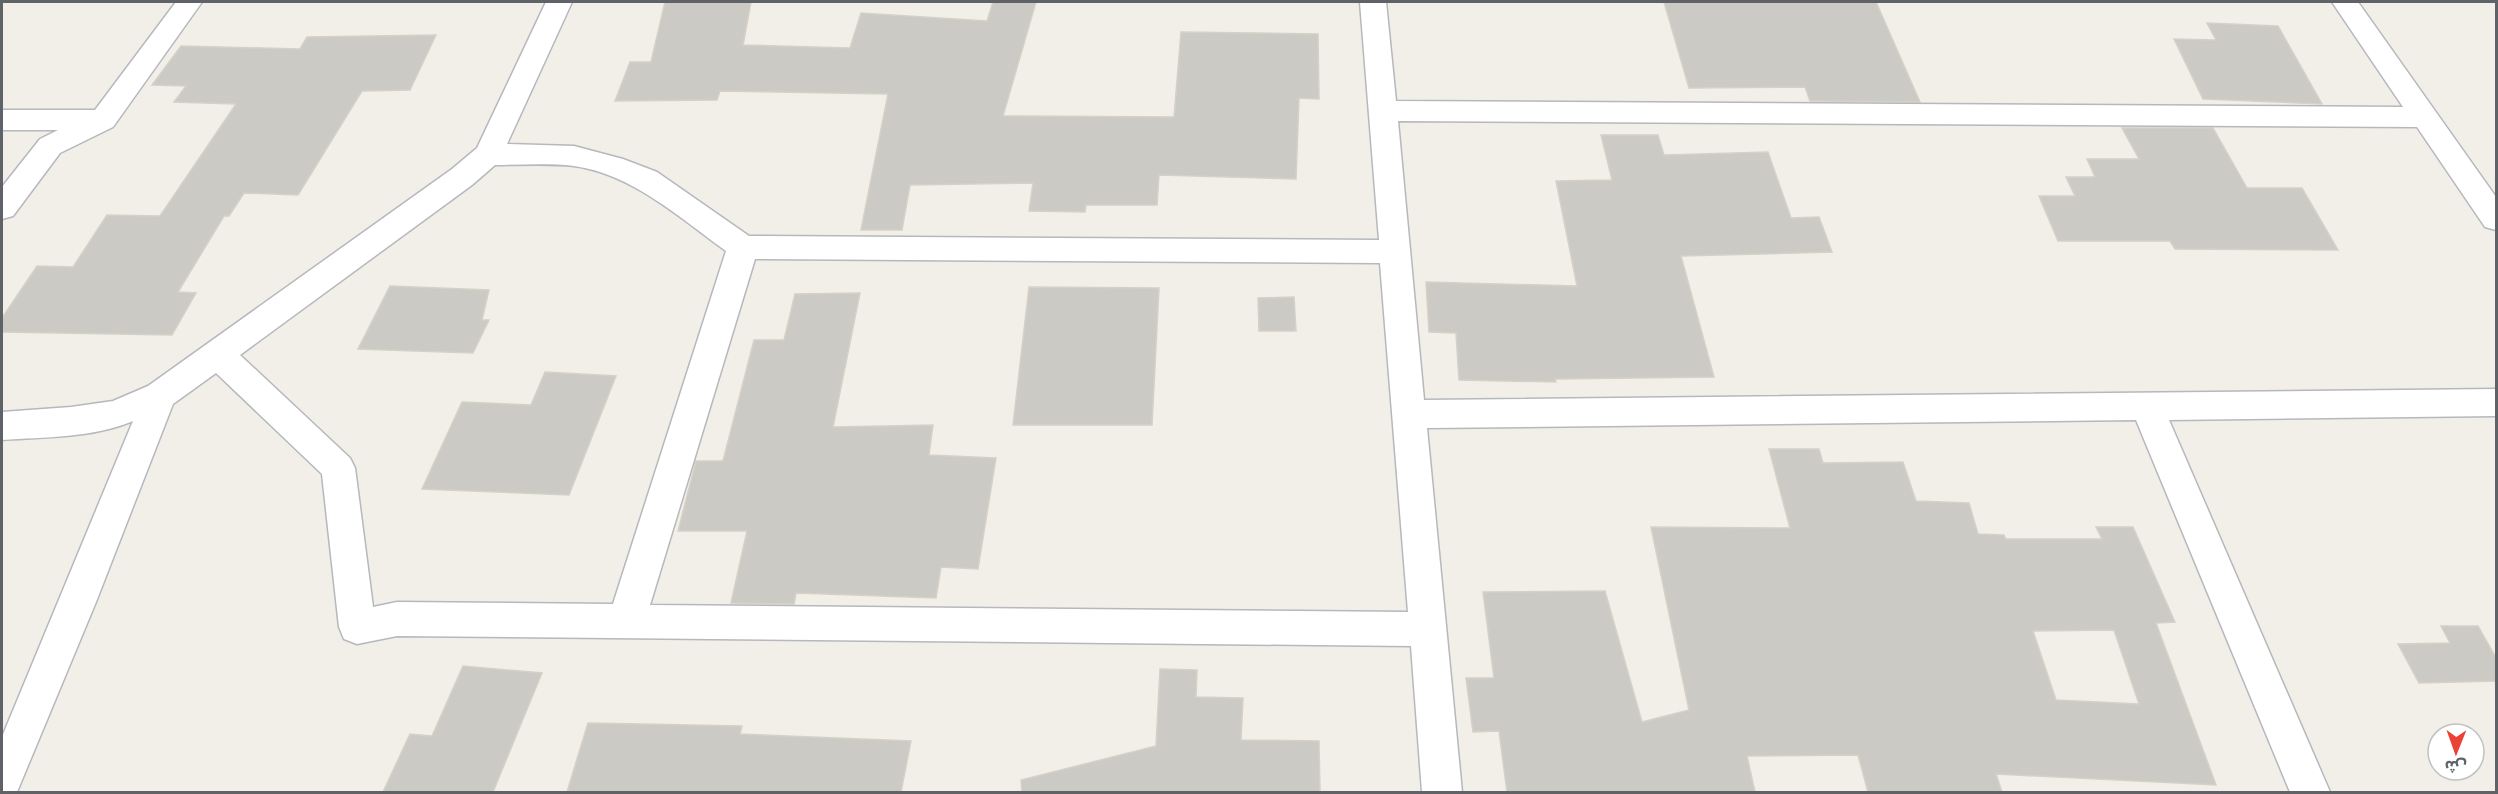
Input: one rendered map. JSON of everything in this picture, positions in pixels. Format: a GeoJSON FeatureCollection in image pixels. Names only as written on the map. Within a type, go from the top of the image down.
{"type":"FeatureCollection","features":[{"type":"Feature","properties":{"kind":"street"},"geometry":{"type":"LineString","coordinates":[[2,208],[50,146],[103,120],[189,2]]}},
{"type":"Feature","properties":{"kind":"street"},"geometry":{"type":"LineString","coordinates":[[2,426],[71,421],[116,414],[160,396],[462,177],[488,154],[559,2]]}},
{"type":"Feature","properties":{"kind":"street"},"geometry":{"type":"LineString","coordinates":[[1373,2],[1442,792]]}},
{"type":"Feature","properties":{"kind":"street"},"geometry":{"type":"LineString","coordinates":[[2345,2],[2496,219]]}},
{"type":"Feature","properties":{"kind":"street"},"geometry":{"type":"LineString","coordinates":[[1383,111],[2426,117]]}},
{"type":"Feature","properties":{"kind":"street"},"geometry":{"type":"LineString","coordinates":[[2,120],[103,120]]}},
{"type":"Feature","properties":{"kind":"street"},"geometry":{"type":"LineString","coordinates":[[488,154],[574,156],[613,166],[647,180],[743,247],[1395,252]]}},
{"type":"Feature","properties":{"kind":"street"},"geometry":{"type":"LineString","coordinates":[[626,621],[743,247]]}},
{"type":"Feature","properties":{"kind":"street"},"geometry":{"type":"LineString","coordinates":[[218,354],[338,468],[357,627],[397,619],[1427,628]]}},
{"type":"Feature","properties":{"kind":"street"},"geometry":{"type":"LineString","coordinates":[[2,782],[78,602],[160,396]]}},
{"type":"Feature","properties":{"kind":"street"},"geometry":{"type":"LineString","coordinates":[[1409,414],[2496,403]]}},
{"type":"Feature","properties":{"kind":"street"},"geometry":{"type":"LineString","coordinates":[[2147,406],[2310,792]]}},
{"type":"Feature","properties":{"kind":"building"},"geometry":{"type":"Polygon","coordinates":[[[665,2],[751,2],[743,45],[850,48],[861,13],[987,21],[993,2],[1036,2],[1003,116],[1174,117],[1181,32],[1318,34],[1319,99],[1299,98],[1296,179],[1159,175],[1157,205],[1086,205],[1085,212],[1029,211],[1033,183],[910,185],[902,230],[861,230],[888,94],[720,91],[717,100],[615,101],[630,62],[651,62],[665,2]]]}},
{"type":"Feature","properties":{"kind":"building"},"geometry":{"type":"Polygon","coordinates":[[[1664,2],[1876,2],[1920,102],[1810,101],[1805,87],[1689,88],[1664,2]]]}},
{"type":"Feature","properties":{"kind":"building"},"geometry":{"type":"Polygon","coordinates":[[[2207,23],[2278,26],[2322,104],[2203,99],[2174,39],[2216,40],[2207,23]]]}},
{"type":"Feature","properties":{"kind":"building"},"geometry":{"type":"Polygon","coordinates":[[[436,35],[410,90],[362,91],[298,195],[244,193],[229,216],[224,216],[178,292],[196,293],[172,335],[2,332],[2,318],[37,266],[73,267],[107,215],[160,216],[236,104],[174,102],[186,86],[152,85],[181,46],[300,49],[307,37],[436,35]]]}},
{"type":"Feature","properties":{"kind":"building"},"geometry":{"type":"Polygon","coordinates":[[[2122,128],[2213,128],[2247,188],[2302,188],[2338,250],[2175,249],[2170,241],[2058,241],[2039,196],[2075,196],[2066,177],[2095,177],[2087,159],[2139,159],[2122,128]]]}},
{"type":"Feature","properties":{"kind":"building"},"geometry":{"type":"Polygon","coordinates":[[[1601,135],[1658,135],[1664,155],[1768,152],[1791,218],[1819,217],[1832,252],[1681,256],[1714,377],[1555,379],[1556,382],[1459,380],[1456,333],[1429,332],[1426,282],[1577,286],[1556,181],[1612,180],[1601,135]]]}},
{"type":"Feature","properties":{"kind":"building"},"geometry":{"type":"Polygon","coordinates":[[[390,286],[489,290],[482,320],[489,320],[473,353],[358,349],[390,286]]]}},
{"type":"Feature","properties":{"kind":"building"},"geometry":{"type":"Polygon","coordinates":[[[1029,287],[1159,288],[1152,425],[1013,425],[1029,287]]]}},
{"type":"Feature","properties":{"kind":"building"},"geometry":{"type":"Polygon","coordinates":[[[860,293],[833,427],[933,425],[929,455],[996,458],[978,569],[941,567],[936,598],[796,593],[794,604],[731,603],[747,531],[678,531],[696,461],[723,461],[754,340],[784,340],[795,294],[860,293]]]}},
{"type":"Feature","properties":{"kind":"building"},"geometry":{"type":"Polygon","coordinates":[[[1294,297],[1296,331],[1259,331],[1258,298],[1294,297]]]}},
{"type":"Feature","properties":{"kind":"building"},"geometry":{"type":"Polygon","coordinates":[[[545,372],[616,376],[569,495],[422,489],[462,402],[531,405],[545,372]]]}},
{"type":"Feature","properties":{"kind":"building"},"geometry":{"type":"Polygon","coordinates":[[[1769,449],[1819,449],[1823,463],[1903,462],[1916,501],[1969,503],[1978,534],[2004,535],[2006,539],[2102,539],[2096,527],[2133,527],[2175,622],[2156,623],[2216,785],[1996,774],[2002,792],[1868,792],[1858,755],[1747,756],[1755,792],[1507,792],[1499,731],[1473,732],[1466,678],[1494,678],[1483,592],[1605,591],[1642,722],[1689,710],[1651,527],[1790,528],[1769,449]],[[2114,630],[2033,631],[2056,700],[2139,704],[2114,630]]]}},
{"type":"Feature","properties":{"kind":"building"},"geometry":{"type":"Polygon","coordinates":[[[2441,626],[2478,626],[2496,658],[2496,681],[2419,683],[2398,644],[2450,643],[2441,626]]]}},
{"type":"Feature","properties":{"kind":"building"},"geometry":{"type":"Polygon","coordinates":[[[463,666],[542,673],[493,792],[383,792],[410,734],[432,736],[463,666]]]}},
{"type":"Feature","properties":{"kind":"building"},"geometry":{"type":"Polygon","coordinates":[[[1160,669],[1197,670],[1196,697],[1243,698],[1241,740],[1319,741],[1320,792],[1022,792],[1021,780],[1156,746],[1160,669]]]}},
{"type":"Feature","properties":{"kind":"building"},"geometry":{"type":"Polygon","coordinates":[[[588,723],[742,726],[740,734],[911,741],[901,792],[567,792],[588,723]]]}}]}
